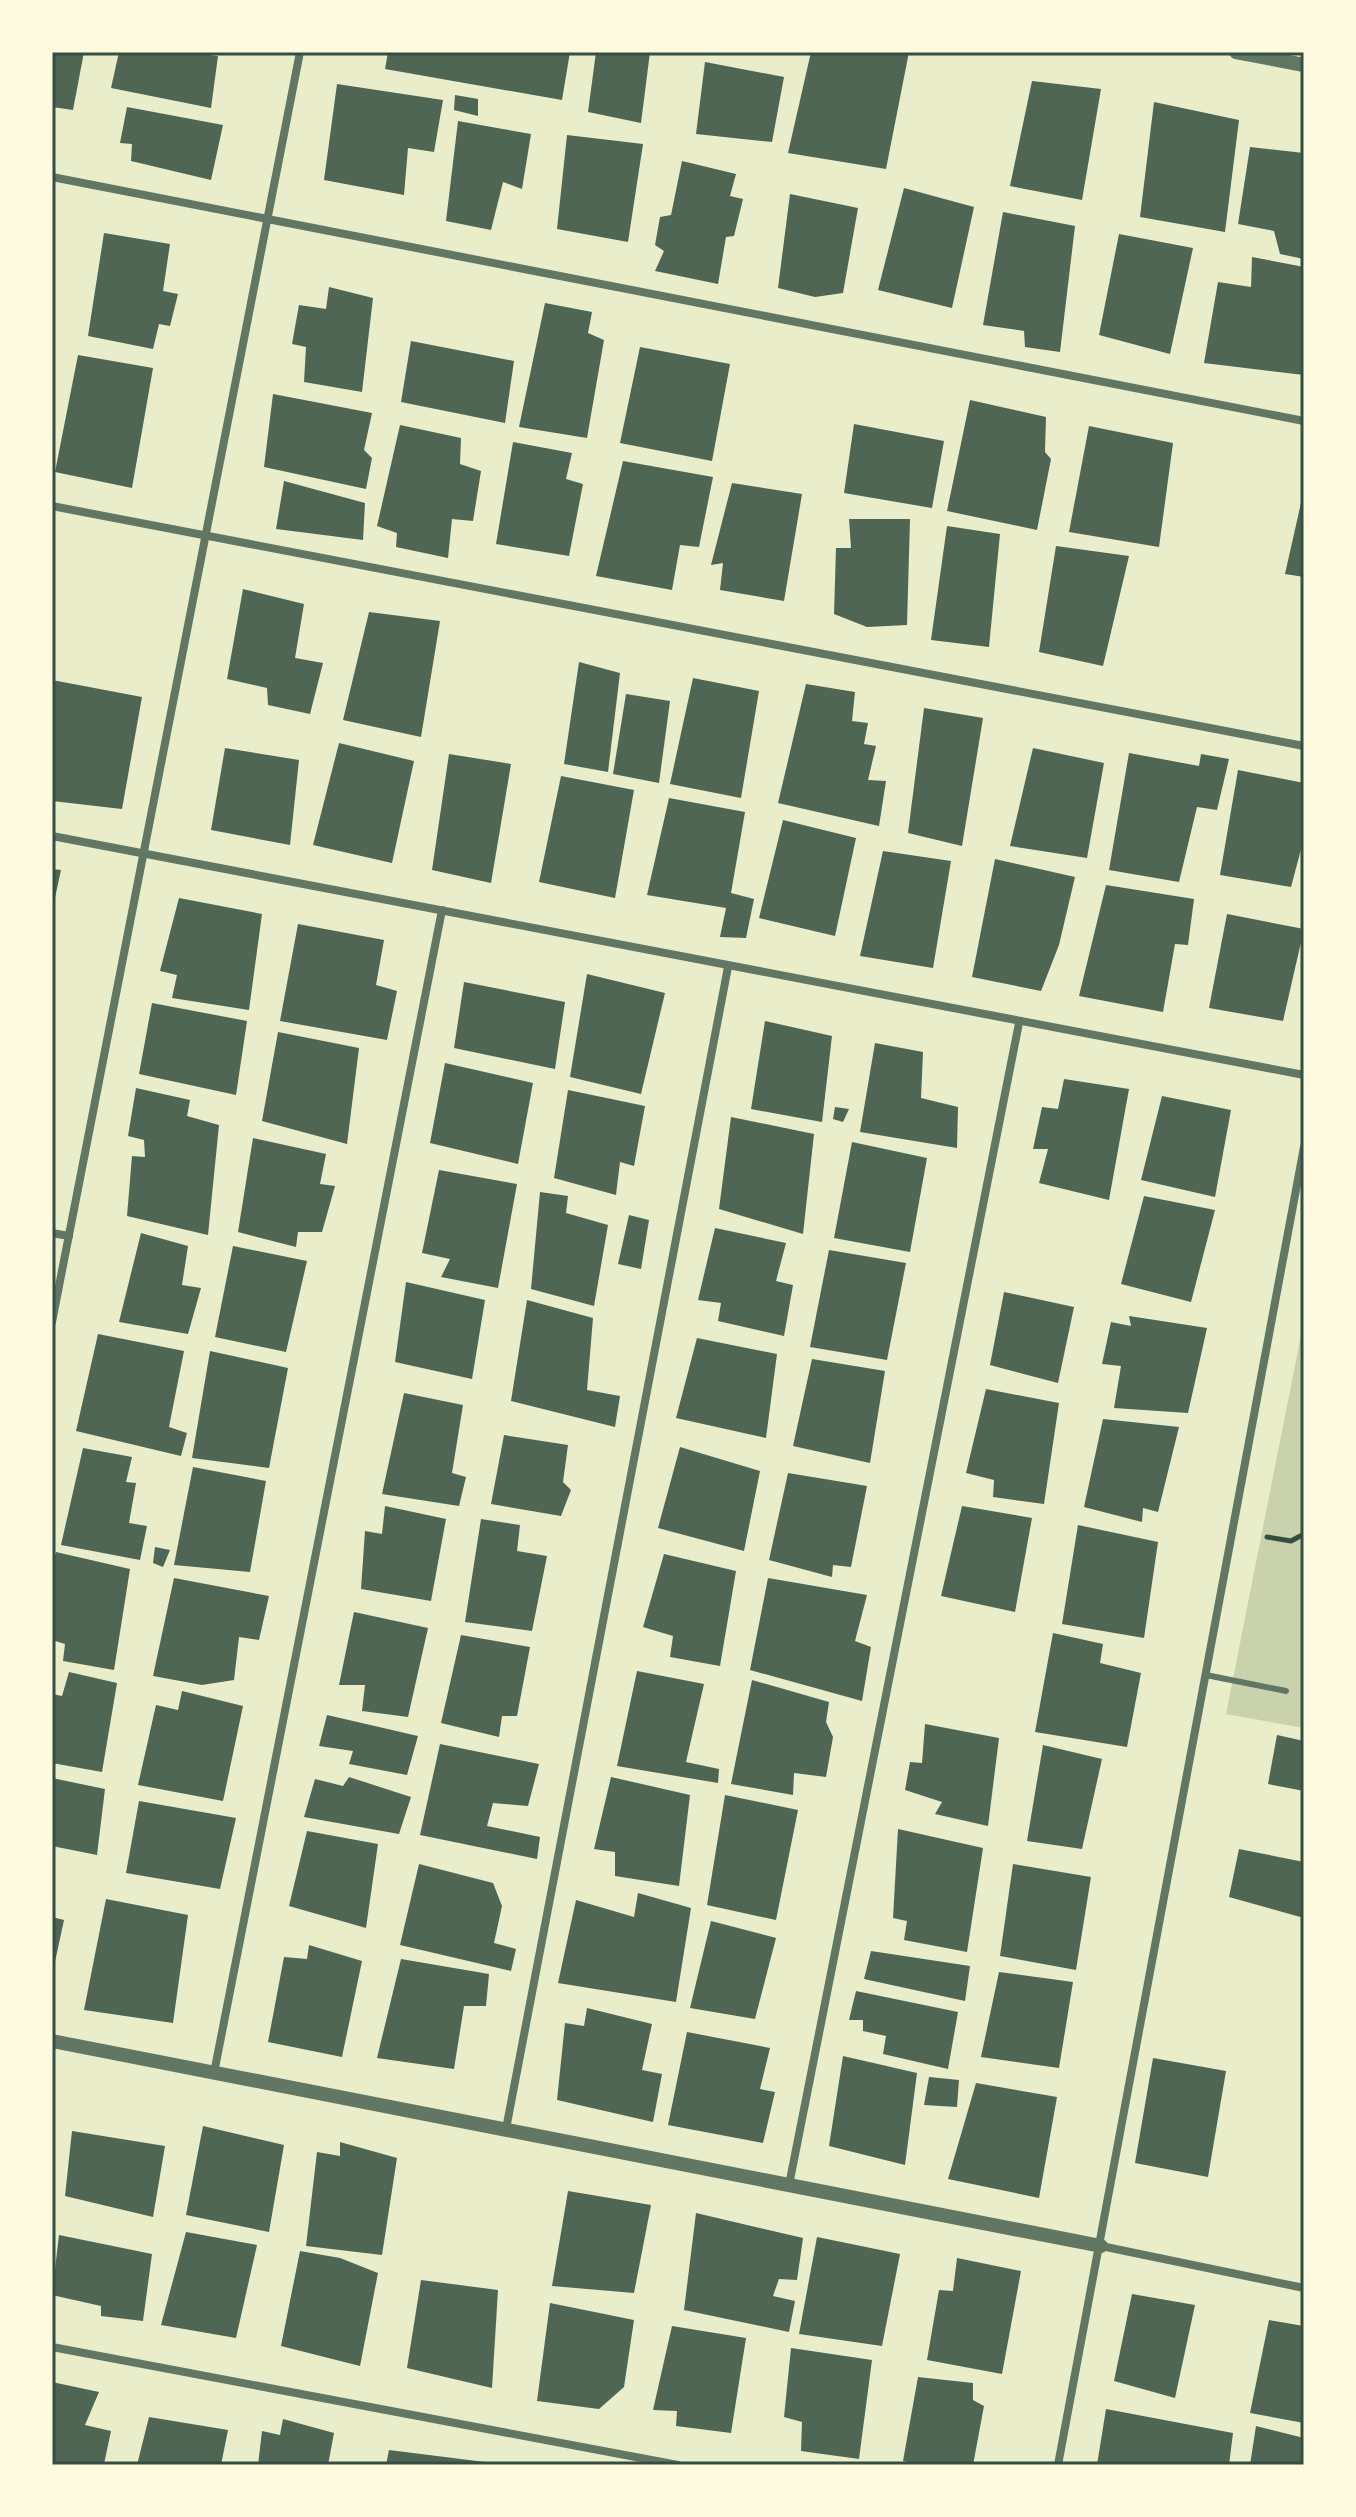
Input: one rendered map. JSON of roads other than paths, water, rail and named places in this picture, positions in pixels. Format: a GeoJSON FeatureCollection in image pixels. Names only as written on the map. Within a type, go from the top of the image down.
{"type":"FeatureCollection","features":[{"type":"Feature","properties":{"kind":"street"},"geometry":{"type":"LineString","coordinates":[[52,1322],[300,52]]}},
{"type":"Feature","properties":{"kind":"street"},"geometry":{"type":"LineString","coordinates":[[1236,52],[1304,65]]}},
{"type":"Feature","properties":{"kind":"street"},"geometry":{"type":"LineString","coordinates":[[52,177],[1304,421]]}},
{"type":"Feature","properties":{"kind":"street"},"geometry":{"type":"LineString","coordinates":[[52,506],[1304,746]]}},
{"type":"Feature","properties":{"kind":"street"},"geometry":{"type":"LineString","coordinates":[[52,836],[1304,1075]]}},
{"type":"Feature","properties":{"kind":"street"},"geometry":{"type":"LineString","coordinates":[[214,2073],[442,910]]}},
{"type":"Feature","properties":{"kind":"street"},"geometry":{"type":"LineString","coordinates":[[506,2129],[728,967]]}},
{"type":"Feature","properties":{"kind":"street"},"geometry":{"type":"LineString","coordinates":[[789,2185],[1019,1023]]}},
{"type":"Feature","properties":{"kind":"street"},"geometry":{"type":"LineString","coordinates":[[1058,2465],[1304,1147]]}},
{"type":"Feature","properties":{"kind":"street"},"geometry":{"type":"LineString","coordinates":[[52,1233],[69,1236]]}},
{"type":"Feature","properties":{"kind":"street"},"geometry":{"type":"LineString","coordinates":[[52,2041],[1304,2288]]}},
{"type":"Feature","properties":{"kind":"street"},"geometry":{"type":"LineString","coordinates":[[52,2347],[678,2465]]}},
{"type":"Feature","properties":{"kind":"lane"},"geometry":{"type":"LineString","coordinates":[[1206,1675],[1286,1691]]}}]}
